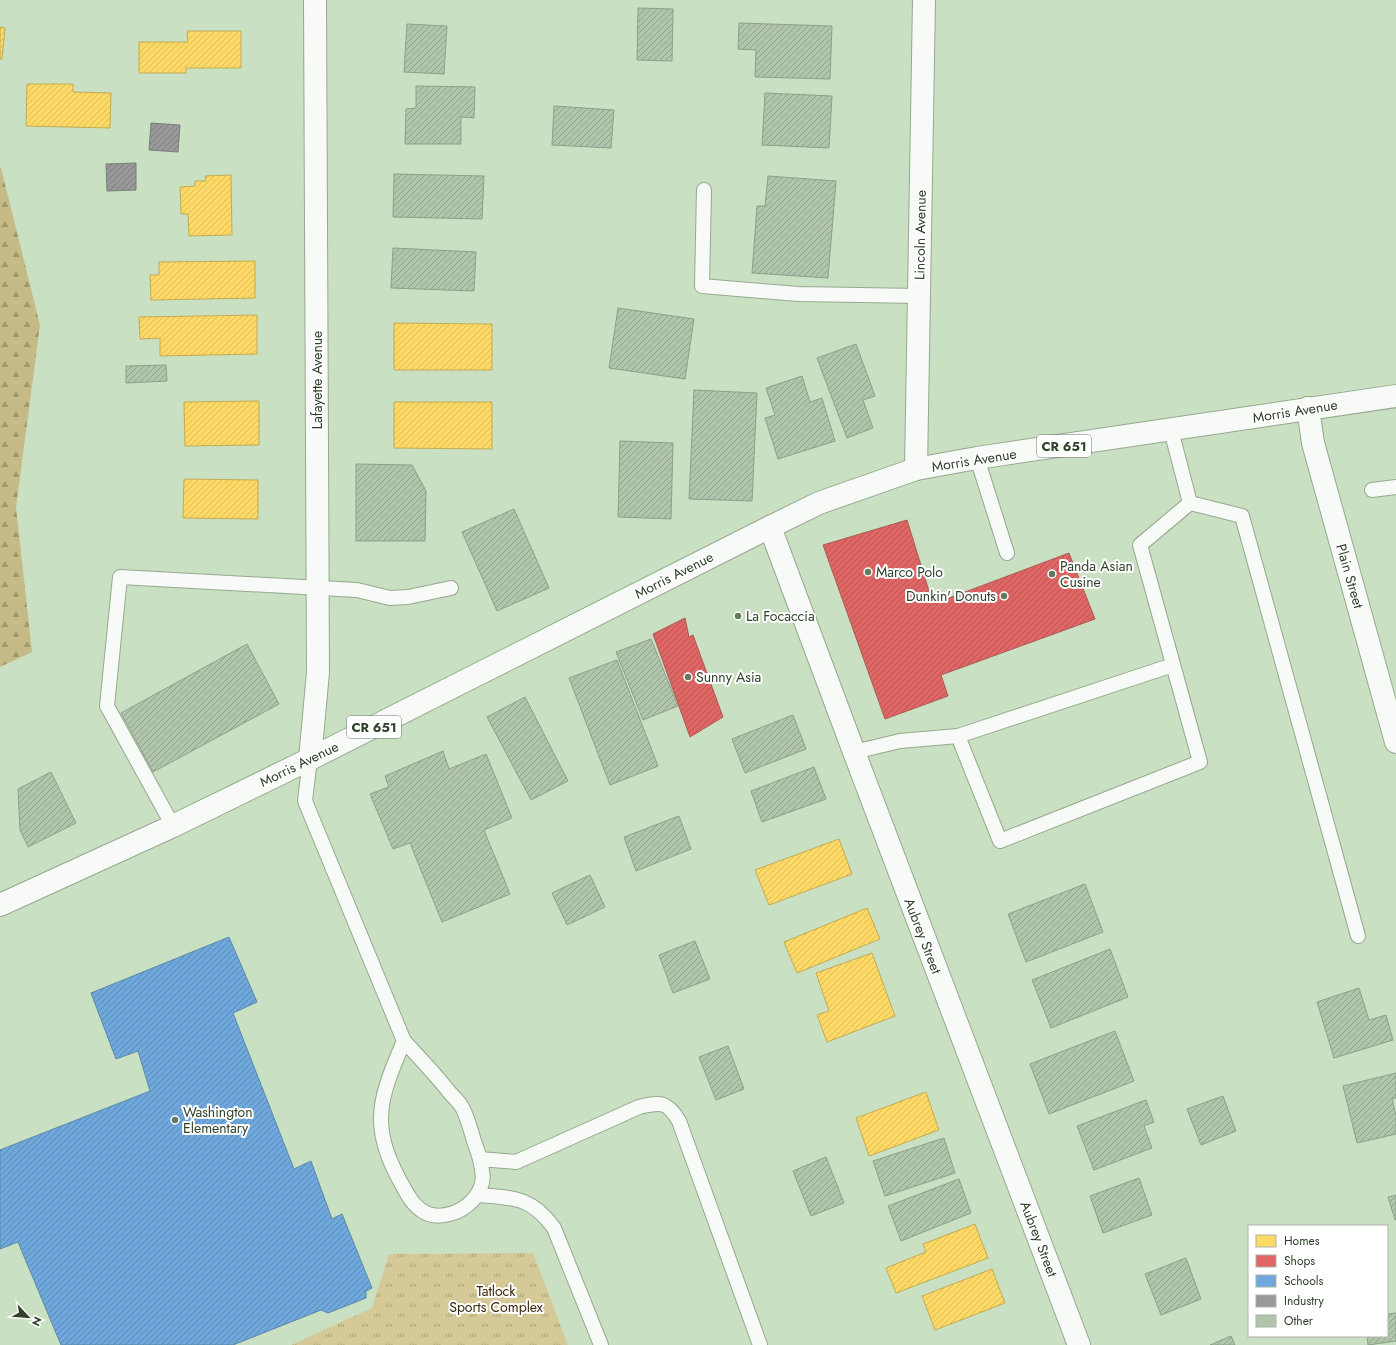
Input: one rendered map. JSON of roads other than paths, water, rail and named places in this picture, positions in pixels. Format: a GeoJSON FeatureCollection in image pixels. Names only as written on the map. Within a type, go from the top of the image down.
{"type":"FeatureCollection","features":[{"type":"Feature","properties":{"kind":"street","name":"Lafayette Avenue"},"geometry":{"type":"LineString","coordinates":[[310,760],[318,672],[315,0]]}},
{"type":"Feature","properties":{"kind":"street","name":"Lincoln Avenue"},"geometry":{"type":"LineString","coordinates":[[916,469],[924,0]]}},
{"type":"Feature","properties":{"kind":"street","name":"Morris Avenue"},"geometry":{"type":"LineString","coordinates":[[0,905],[173,826],[310,760],[819,503],[916,469],[977,458],[1396,396]]}},
{"type":"Feature","properties":{"kind":"street","name":"Plain Street"},"geometry":{"type":"LineString","coordinates":[[1308,408],[1313,443],[1396,742]]}},
{"type":"Feature","properties":{"kind":"street","name":"Aubrey Street"},"geometry":{"type":"LineString","coordinates":[[770,527],[1079,1345]]}},
{"type":"Feature","properties":{"kind":"lane"},"geometry":{"type":"LineString","coordinates":[[704,190],[702,286],[798,294],[919,296]]}},
{"type":"Feature","properties":{"kind":"lane"},"geometry":{"type":"LineString","coordinates":[[1171,430],[1190,503]]}},
{"type":"Feature","properties":{"kind":"lane"},"geometry":{"type":"LineString","coordinates":[[977,458],[1007,553]]}},
{"type":"Feature","properties":{"kind":"lane"},"geometry":{"type":"LineString","coordinates":[[1372,490],[1396,487]]}},
{"type":"Feature","properties":{"kind":"lane"},"geometry":{"type":"LineString","coordinates":[[958,736],[1000,841],[1200,762],[1140,545],[1190,503]]}},
{"type":"Feature","properties":{"kind":"lane"},"geometry":{"type":"LineString","coordinates":[[1190,503],[1242,516],[1358,936]]}},
{"type":"Feature","properties":{"kind":"lane"},"geometry":{"type":"LineString","coordinates":[[173,826],[107,706],[120,577],[357,590],[390,598],[408,597],[450,588]]}},
{"type":"Feature","properties":{"kind":"lane"},"geometry":{"type":"LineString","coordinates":[[854,752],[900,741],[958,736],[1173,665]]}},
{"type":"Feature","properties":{"kind":"lane"},"geometry":{"type":"LineString","coordinates":[[310,760],[305,801],[404,1041],[441,1081],[461,1107],[480,1159],[483,1172],[482,1184],[478,1195],[468,1206],[454,1213],[439,1217],[424,1212],[410,1199],[393,1168],[382,1140],[382,1100],[388,1080],[404,1041]]}},
{"type":"Feature","properties":{"kind":"lane"},"geometry":{"type":"LineString","coordinates":[[480,1159],[516,1162],[639,1107],[655,1103],[664,1105],[672,1110],[679,1121],[760,1345]]}},
{"type":"Feature","properties":{"kind":"lane"},"geometry":{"type":"LineString","coordinates":[[478,1195],[514,1198],[524,1202],[545,1215],[554,1228],[601,1345]]}},
{"type":"Feature","properties":{"kind":"place","name":"Marco Polo"},"geometry":{"type":"Point","coordinates":[868,572]}},
{"type":"Feature","properties":{"kind":"place","name":"Panda Asian Cusine"},"geometry":{"type":"Point","coordinates":[1052,574]}},
{"type":"Feature","properties":{"kind":"place","name":"Dunkin' Donuts"},"geometry":{"type":"Point","coordinates":[1004,596]}},
{"type":"Feature","properties":{"kind":"place","name":"La Focaccia"},"geometry":{"type":"Point","coordinates":[738,616]}},
{"type":"Feature","properties":{"kind":"place","name":"Sunny Asia"},"geometry":{"type":"Point","coordinates":[688,677]}},
{"type":"Feature","properties":{"kind":"place","name":"Washington Elementary"},"geometry":{"type":"Point","coordinates":[175,1120]}},
{"type":"Feature","properties":{"kind":"park label","name":"Tatlock Sports Complex"},"geometry":{"type":"Point","coordinates":[496,1300]}}]}
